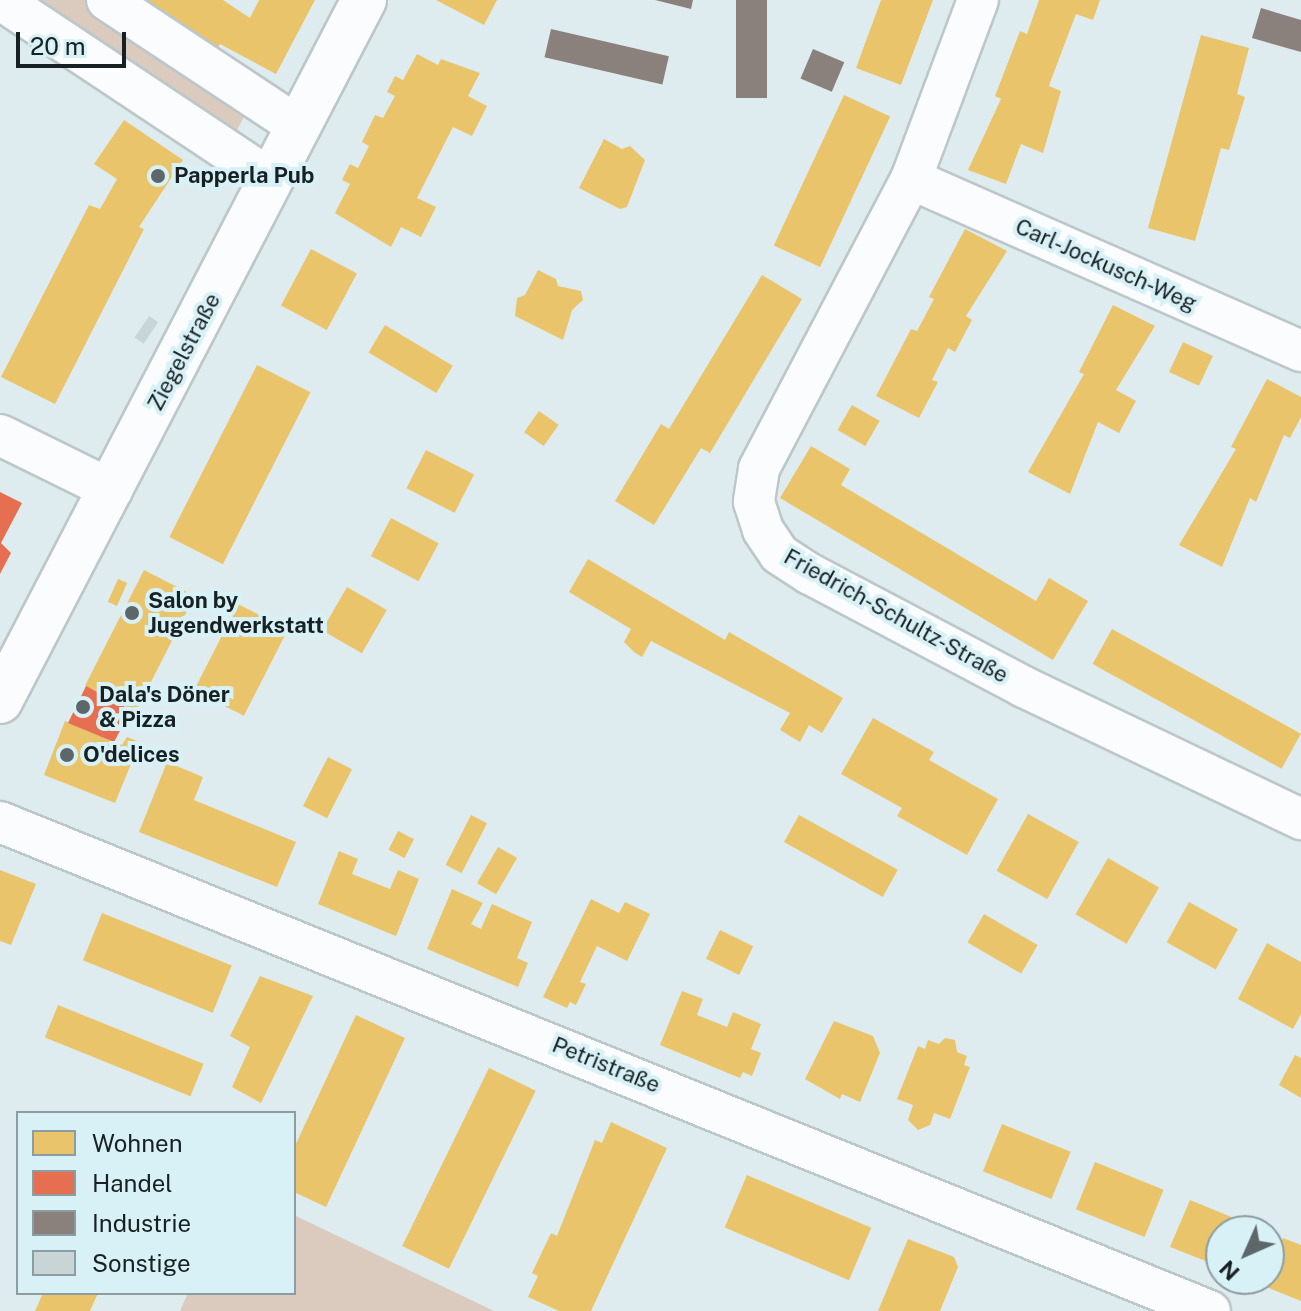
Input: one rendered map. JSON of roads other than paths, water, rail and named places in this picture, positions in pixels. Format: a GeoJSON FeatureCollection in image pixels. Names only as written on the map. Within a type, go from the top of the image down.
{"type":"FeatureCollection","features":[{"type":"Feature","properties":{"kind":"street"},"geometry":{"type":"LineString","coordinates":[[1,0],[272,180]]}},
{"type":"Feature","properties":{"kind":"street"},"geometry":{"type":"LineString","coordinates":[[107,0],[299,127]]}},
{"type":"Feature","properties":{"kind":"street","name":"Ziegelstraße"},"geometry":{"type":"LineString","coordinates":[[0,701],[364,0]]}},
{"type":"Feature","properties":{"kind":"street","name":"Friedrich-Schultz-Straße"},"geometry":{"type":"LineString","coordinates":[[978,0],[911,179],[759,469],[754,502],[763,530],[779,554],[810,574],[1024,687],[1301,819]]}},
{"type":"Feature","properties":{"kind":"street","name":"Carl-Jockusch-Weg"},"geometry":{"type":"LineString","coordinates":[[911,179],[1301,351]]}},
{"type":"Feature","properties":{"kind":"street"},"geometry":{"type":"LineString","coordinates":[[0,435],[112,490]]}},
{"type":"Feature","properties":{"kind":"street","name":"Petristraße"},"geometry":{"type":"LineString","coordinates":[[0,822],[1210,1311]]}},
{"type":"Feature","properties":{"kind":"place","name":"Papperla Pub"},"geometry":{"type":"Point","coordinates":[158,176]}},
{"type":"Feature","properties":{"kind":"place","name":"Salon by Jugendwerkstatt"},"geometry":{"type":"Point","coordinates":[132,613]}},
{"type":"Feature","properties":{"kind":"place","name":"Dala's Döner & Pizza"},"geometry":{"type":"Point","coordinates":[83,707]}},
{"type":"Feature","properties":{"kind":"place","name":"O'delices"},"geometry":{"type":"Point","coordinates":[67,755]}}]}
